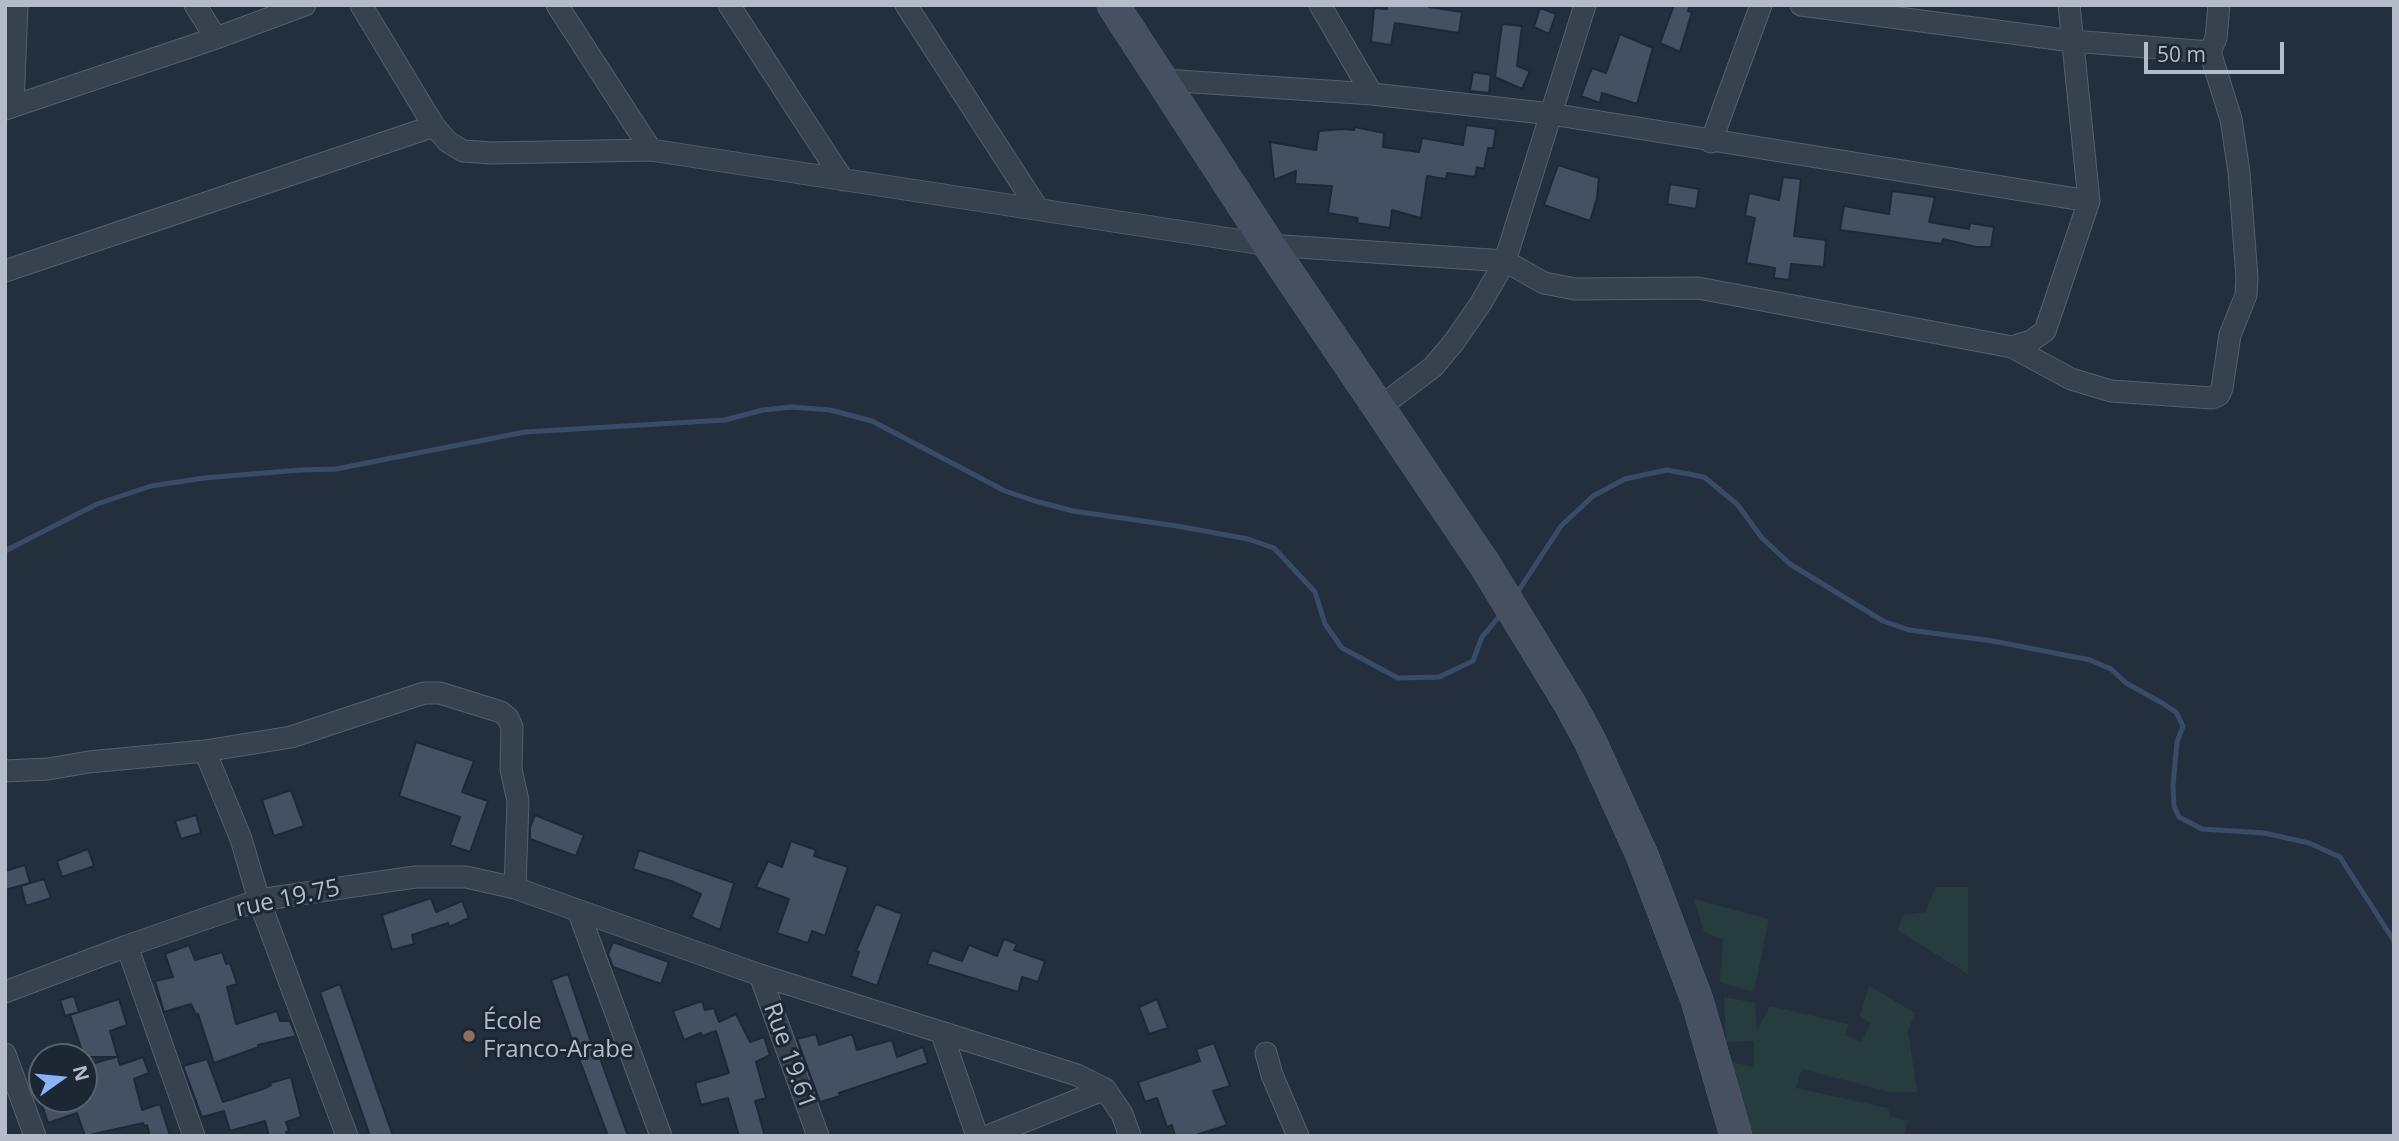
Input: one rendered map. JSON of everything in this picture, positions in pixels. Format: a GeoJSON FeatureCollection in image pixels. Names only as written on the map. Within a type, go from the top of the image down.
{"type":"FeatureCollection","features":[{"type":"Feature","properties":{"kind":"street"},"geometry":{"type":"LineString","coordinates":[[17,5],[9,108],[305,5]]}},
{"type":"Feature","properties":{"kind":"street"},"geometry":{"type":"LineString","coordinates":[[195,5],[216,38]]}},
{"type":"Feature","properties":{"kind":"street"},"geometry":{"type":"LineString","coordinates":[[361,5],[434,126],[447,142],[463,151],[492,153],[651,150],[1269,245],[1505,261],[1544,283],[1575,289],[1698,288],[2012,347],[2071,379],[2111,391],[2201,399],[2219,395],[2230,335],[2246,295],[2247,278],[2239,172],[2231,119],[2210,52],[2216,38],[2219,5]]}},
{"type":"Feature","properties":{"kind":"street"},"geometry":{"type":"LineString","coordinates":[[557,5],[651,150]]}},
{"type":"Feature","properties":{"kind":"street"},"geometry":{"type":"LineString","coordinates":[[729,5],[842,180]]}},
{"type":"Feature","properties":{"kind":"street"},"geometry":{"type":"LineString","coordinates":[[906,5],[1038,209]]}},
{"type":"Feature","properties":{"kind":"street"},"geometry":{"type":"LineString","coordinates":[[1114,5],[1269,245],[1485,565],[1590,741],[1642,855],[1697,1000],[1736,1136]]}},
{"type":"Feature","properties":{"kind":"street"},"geometry":{"type":"LineString","coordinates":[[1320,5],[1371,94]]}},
{"type":"Feature","properties":{"kind":"street"},"geometry":{"type":"LineString","coordinates":[[1380,407],[1433,367],[1481,303],[1505,261],[1585,5]]}},
{"type":"Feature","properties":{"kind":"street"},"geometry":{"type":"LineString","coordinates":[[1711,142],[1761,5]]}},
{"type":"Feature","properties":{"kind":"street"},"geometry":{"type":"LineString","coordinates":[[1801,5],[2072,41],[2210,52]]}},
{"type":"Feature","properties":{"kind":"street"},"geometry":{"type":"LineString","coordinates":[[2012,347],[2031,341],[2045,331],[2089,201],[2069,5]]}},
{"type":"Feature","properties":{"kind":"street"},"geometry":{"type":"LineString","coordinates":[[1164,80],[1371,94],[1551,114],[2089,201]]}},
{"type":"Feature","properties":{"kind":"street"},"geometry":{"type":"LineString","coordinates":[[5,271],[434,126]]}},
{"type":"Feature","properties":{"kind":"street"},"geometry":{"type":"LineString","coordinates":[[5,771],[48,769],[89,762],[205,751],[291,737],[424,692],[440,692],[501,712],[512,727],[511,769],[519,811],[515,888]]}},
{"type":"Feature","properties":{"kind":"street"},"geometry":{"type":"LineString","coordinates":[[205,751],[242,839],[259,900],[347,1136]]}},
{"type":"Feature","properties":{"kind":"street","name":"rue 19.75"},"geometry":{"type":"LineString","coordinates":[[5,992],[259,900],[415,877],[466,877],[515,888],[579,913],[760,975],[1077,1075],[1105,1088]]}},
{"type":"Feature","properties":{"kind":"street"},"geometry":{"type":"LineString","coordinates":[[579,913],[661,1136]]}},
{"type":"Feature","properties":{"kind":"street"},"geometry":{"type":"LineString","coordinates":[[127,946],[194,1136]]}},
{"type":"Feature","properties":{"kind":"street","name":"Rue 19.61"},"geometry":{"type":"LineString","coordinates":[[760,975],[818,1136]]}},
{"type":"Feature","properties":{"kind":"street"},"geometry":{"type":"LineString","coordinates":[[942,1034],[977,1136]]}},
{"type":"Feature","properties":{"kind":"street"},"geometry":{"type":"LineString","coordinates":[[1266,1053],[1272,1075],[1298,1136]]}},
{"type":"Feature","properties":{"kind":"street"},"geometry":{"type":"LineString","coordinates":[[5,1054],[35,1136]]}},
{"type":"Feature","properties":{"kind":"street"},"geometry":{"type":"LineString","coordinates":[[988,1136],[1105,1088],[1122,1114],[1130,1136]]}},
{"type":"Feature","properties":{"kind":"green space"},"geometry":{"type":"Polygon","coordinates":[[[1935,887],[1968,887],[1968,974],[1897,930],[1903,915],[1926,912],[1935,887]]]}},
{"type":"Feature","properties":{"kind":"green space"},"geometry":{"type":"Polygon","coordinates":[[[1694,899],[1769,919],[1754,992],[1720,982],[1723,939],[1704,932],[1694,899]]]}},
{"type":"Feature","properties":{"kind":"green space"},"geometry":{"type":"Polygon","coordinates":[[[1869,986],[1915,1013],[1908,1031],[1917,1092],[1890,1092],[1802,1069],[1796,1088],[1888,1108],[1890,1116],[1908,1121],[1903,1136],[1766,1136],[1750,1132],[1731,1062],[1753,1067],[1754,1041],[1726,1042],[1724,997],[1755,1003],[1757,1030],[1770,1006],[1848,1024],[1845,1035],[1861,1042],[1871,1023],[1860,1016],[1869,986]]]}},
{"type":"Feature","properties":{"kind":"building"},"geometry":{"type":"Polygon","coordinates":[[[1387,5],[1429,5],[1462,12],[1459,33],[1395,23],[1391,45],[1371,42],[1374,8],[1387,9],[1387,5]]]}},
{"type":"Feature","properties":{"kind":"building"},"geometry":{"type":"Polygon","coordinates":[[[1674,5],[1690,5],[1688,11],[1692,12],[1680,52],[1660,43],[1674,5]]]}},
{"type":"Feature","properties":{"kind":"building"},"geometry":{"type":"Polygon","coordinates":[[[1540,8],[1556,14],[1549,34],[1534,27],[1540,8]]]}},
{"type":"Feature","properties":{"kind":"building"},"geometry":{"type":"Polygon","coordinates":[[[1502,24],[1522,26],[1517,66],[1530,71],[1522,89],[1495,77],[1502,24]]]}},
{"type":"Feature","properties":{"kind":"building"},"geometry":{"type":"Polygon","coordinates":[[[1620,34],[1653,48],[1637,104],[1602,93],[1600,103],[1581,96],[1592,68],[1606,73],[1620,34]]]}},
{"type":"Feature","properties":{"kind":"building"},"geometry":{"type":"Polygon","coordinates":[[[1473,72],[1491,75],[1489,93],[1470,91],[1473,72]]]}},
{"type":"Feature","properties":{"kind":"building"},"geometry":{"type":"Polygon","coordinates":[[[1466,125],[1496,129],[1493,148],[1488,148],[1484,169],[1477,167],[1475,177],[1447,173],[1446,179],[1427,176],[1421,218],[1392,210],[1390,228],[1357,223],[1358,218],[1328,213],[1332,186],[1295,184],[1296,171],[1274,180],[1270,142],[1316,150],[1319,131],[1354,130],[1355,127],[1384,133],[1383,147],[1419,152],[1422,138],[1463,145],[1466,125]]]}},
{"type":"Feature","properties":{"kind":"building"},"geometry":{"type":"Polygon","coordinates":[[[1558,165],[1599,178],[1597,198],[1590,221],[1544,205],[1558,165]]]}},
{"type":"Feature","properties":{"kind":"building"},"geometry":{"type":"Polygon","coordinates":[[[1783,177],[1801,179],[1794,236],[1826,240],[1824,267],[1791,264],[1789,280],[1774,278],[1775,268],[1746,263],[1755,218],[1745,216],[1749,193],[1779,200],[1783,177]]]}},
{"type":"Feature","properties":{"kind":"building"},"geometry":{"type":"Polygon","coordinates":[[[1670,184],[1699,189],[1696,209],[1667,204],[1670,184]]]}},
{"type":"Feature","properties":{"kind":"building"},"geometry":{"type":"Polygon","coordinates":[[[1892,191],[1935,197],[1929,222],[1969,229],[1970,223],[1994,227],[1991,247],[1976,247],[1943,239],[1942,244],[1840,230],[1844,206],[1889,214],[1892,191]]]}},
{"type":"Feature","properties":{"kind":"building"},"geometry":{"type":"Polygon","coordinates":[[[416,742],[474,761],[462,792],[488,801],[470,852],[450,845],[460,817],[399,796],[416,742]]]}},
{"type":"Feature","properties":{"kind":"building"},"geometry":{"type":"Polygon","coordinates":[[[291,790],[304,826],[274,836],[262,800],[291,790]]]}},
{"type":"Feature","properties":{"kind":"building"},"geometry":{"type":"Polygon","coordinates":[[[196,815],[201,833],[181,839],[175,821],[196,815]]]}},
{"type":"Feature","properties":{"kind":"building"},"geometry":{"type":"Polygon","coordinates":[[[535,815],[584,835],[576,856],[530,839],[530,827],[535,815]]]}},
{"type":"Feature","properties":{"kind":"building"},"geometry":{"type":"Polygon","coordinates":[[[791,841],[816,850],[814,856],[848,867],[825,936],[812,931],[808,943],[777,933],[789,899],[756,887],[768,861],[782,867],[791,841]]]}},
{"type":"Feature","properties":{"kind":"building"},"geometry":{"type":"Polygon","coordinates":[[[88,849],[94,866],[62,877],[57,861],[88,849]]]}},
{"type":"Feature","properties":{"kind":"building"},"geometry":{"type":"Polygon","coordinates":[[[639,850],[734,883],[720,930],[691,917],[701,894],[633,869],[639,850]]]}},
{"type":"Feature","properties":{"kind":"building"},"geometry":{"type":"Polygon","coordinates":[[[25,865],[30,883],[5,890],[5,871],[25,865]]]}},
{"type":"Feature","properties":{"kind":"building"},"geometry":{"type":"Polygon","coordinates":[[[44,879],[51,898],[26,906],[21,886],[44,879]]]}},
{"type":"Feature","properties":{"kind":"building"},"geometry":{"type":"Polygon","coordinates":[[[431,898],[436,912],[462,901],[469,918],[449,927],[448,923],[412,935],[414,944],[392,950],[382,915],[431,898]]]}},
{"type":"Feature","properties":{"kind":"building"},"geometry":{"type":"Polygon","coordinates":[[[876,904],[902,914],[877,986],[851,976],[859,952],[856,951],[876,904]]]}},
{"type":"Feature","properties":{"kind":"building"},"geometry":{"type":"Polygon","coordinates":[[[1004,939],[1017,944],[1014,950],[1045,961],[1038,982],[1022,977],[1018,992],[927,964],[932,950],[962,961],[969,945],[997,956],[1004,939]]]}},
{"type":"Feature","properties":{"kind":"building"},"geometry":{"type":"Polygon","coordinates":[[[613,942],[669,962],[661,984],[613,967],[608,954],[613,942]]]}},
{"type":"Feature","properties":{"kind":"building"},"geometry":{"type":"Polygon","coordinates":[[[189,945],[195,960],[222,952],[226,964],[230,963],[237,984],[227,987],[236,1024],[277,1011],[280,1021],[290,1021],[296,1036],[258,1045],[259,1047],[214,1063],[198,1014],[196,1015],[191,1004],[164,1012],[155,981],[173,977],[165,954],[189,945]]]}},
{"type":"Feature","properties":{"kind":"building"},"geometry":{"type":"Polygon","coordinates":[[[568,974],[593,1048],[596,1047],[628,1136],[608,1136],[575,1048],[551,980],[568,974]]]}},
{"type":"Feature","properties":{"kind":"building"},"geometry":{"type":"Polygon","coordinates":[[[340,984],[393,1136],[370,1136],[320,992],[340,984]]]}},
{"type":"Feature","properties":{"kind":"building"},"geometry":{"type":"Polygon","coordinates":[[[74,996],[79,1012],[65,1016],[60,1000],[74,996]]]}},
{"type":"Feature","properties":{"kind":"building"},"geometry":{"type":"Polygon","coordinates":[[[119,999],[127,1025],[110,1031],[120,1065],[143,1057],[149,1073],[134,1079],[142,1110],[160,1104],[170,1136],[150,1136],[147,1125],[144,1126],[143,1123],[85,1136],[77,1113],[98,1113],[98,1062],[116,1057],[98,1057],[98,1043],[79,1043],[70,1015],[119,999]]]}},
{"type":"Feature","properties":{"kind":"building"},"geometry":{"type":"Polygon","coordinates":[[[1157,999],[1168,1028],[1149,1034],[1139,1007],[1157,999]]]}},
{"type":"Feature","properties":{"kind":"building"},"geometry":{"type":"Polygon","coordinates":[[[702,1001],[705,1010],[714,1008],[719,1022],[736,1014],[750,1042],[764,1037],[770,1055],[756,1062],[766,1098],[755,1101],[765,1136],[739,1136],[728,1098],[701,1105],[695,1083],[729,1073],[716,1031],[702,1036],[701,1033],[684,1040],[673,1011],[702,1001]]]}},
{"type":"Feature","properties":{"kind":"building"},"geometry":{"type":"Polygon","coordinates":[[[816,1034],[819,1045],[852,1034],[857,1050],[892,1040],[897,1057],[923,1047],[928,1063],[820,1102],[797,1039],[816,1034]]]}},
{"type":"Feature","properties":{"kind":"building"},"geometry":{"type":"Polygon","coordinates":[[[1214,1043],[1230,1086],[1213,1091],[1227,1125],[1193,1136],[1175,1136],[1172,1125],[1167,1127],[1157,1098],[1145,1102],[1138,1082],[1200,1061],[1196,1049],[1214,1043]]]}},
{"type":"Feature","properties":{"kind":"building"},"geometry":{"type":"Polygon","coordinates":[[[207,1059],[223,1102],[291,1077],[301,1117],[286,1122],[289,1131],[286,1132],[287,1136],[269,1136],[265,1121],[230,1131],[224,1111],[202,1117],[183,1066],[207,1059]]]}},
{"type":"Feature","properties":{"kind":"building"},"geometry":{"type":"Polygon","coordinates":[[[45,1113],[77,1113],[48,1123],[45,1113]]]}},
{"type":"Feature","properties":{"kind":"waterway"},"geometry":{"type":"LineString","coordinates":[[5,551],[97,504],[151,486],[204,478],[336,469],[525,432],[725,420],[763,410],[792,407],[830,410],[872,421],[1005,491],[1035,501],[1073,511],[1248,539],[1274,548],[1315,592],[1325,624],[1342,648],[1398,678],[1439,677],[1473,661],[1482,637],[1503,612]]}},
{"type":"Feature","properties":{"kind":"waterway"},"geometry":{"type":"LineString","coordinates":[[1515,596],[1561,526],[1593,496],[1625,479],[1667,470],[1704,477],[1737,504],[1762,538],[1790,564],[1883,621],[1909,630],[1993,641],[2090,660],[2111,669],[2126,683],[2176,712],[2183,726],[2177,742],[2173,785],[2174,806],[2179,817],[2202,829],[2264,833],[2309,843],[2340,857],[2394,941]]}},
{"type":"Feature","properties":{"kind":"place","name":"École Franco-Arabe"},"geometry":{"type":"Point","coordinates":[469,1036]}}]}
